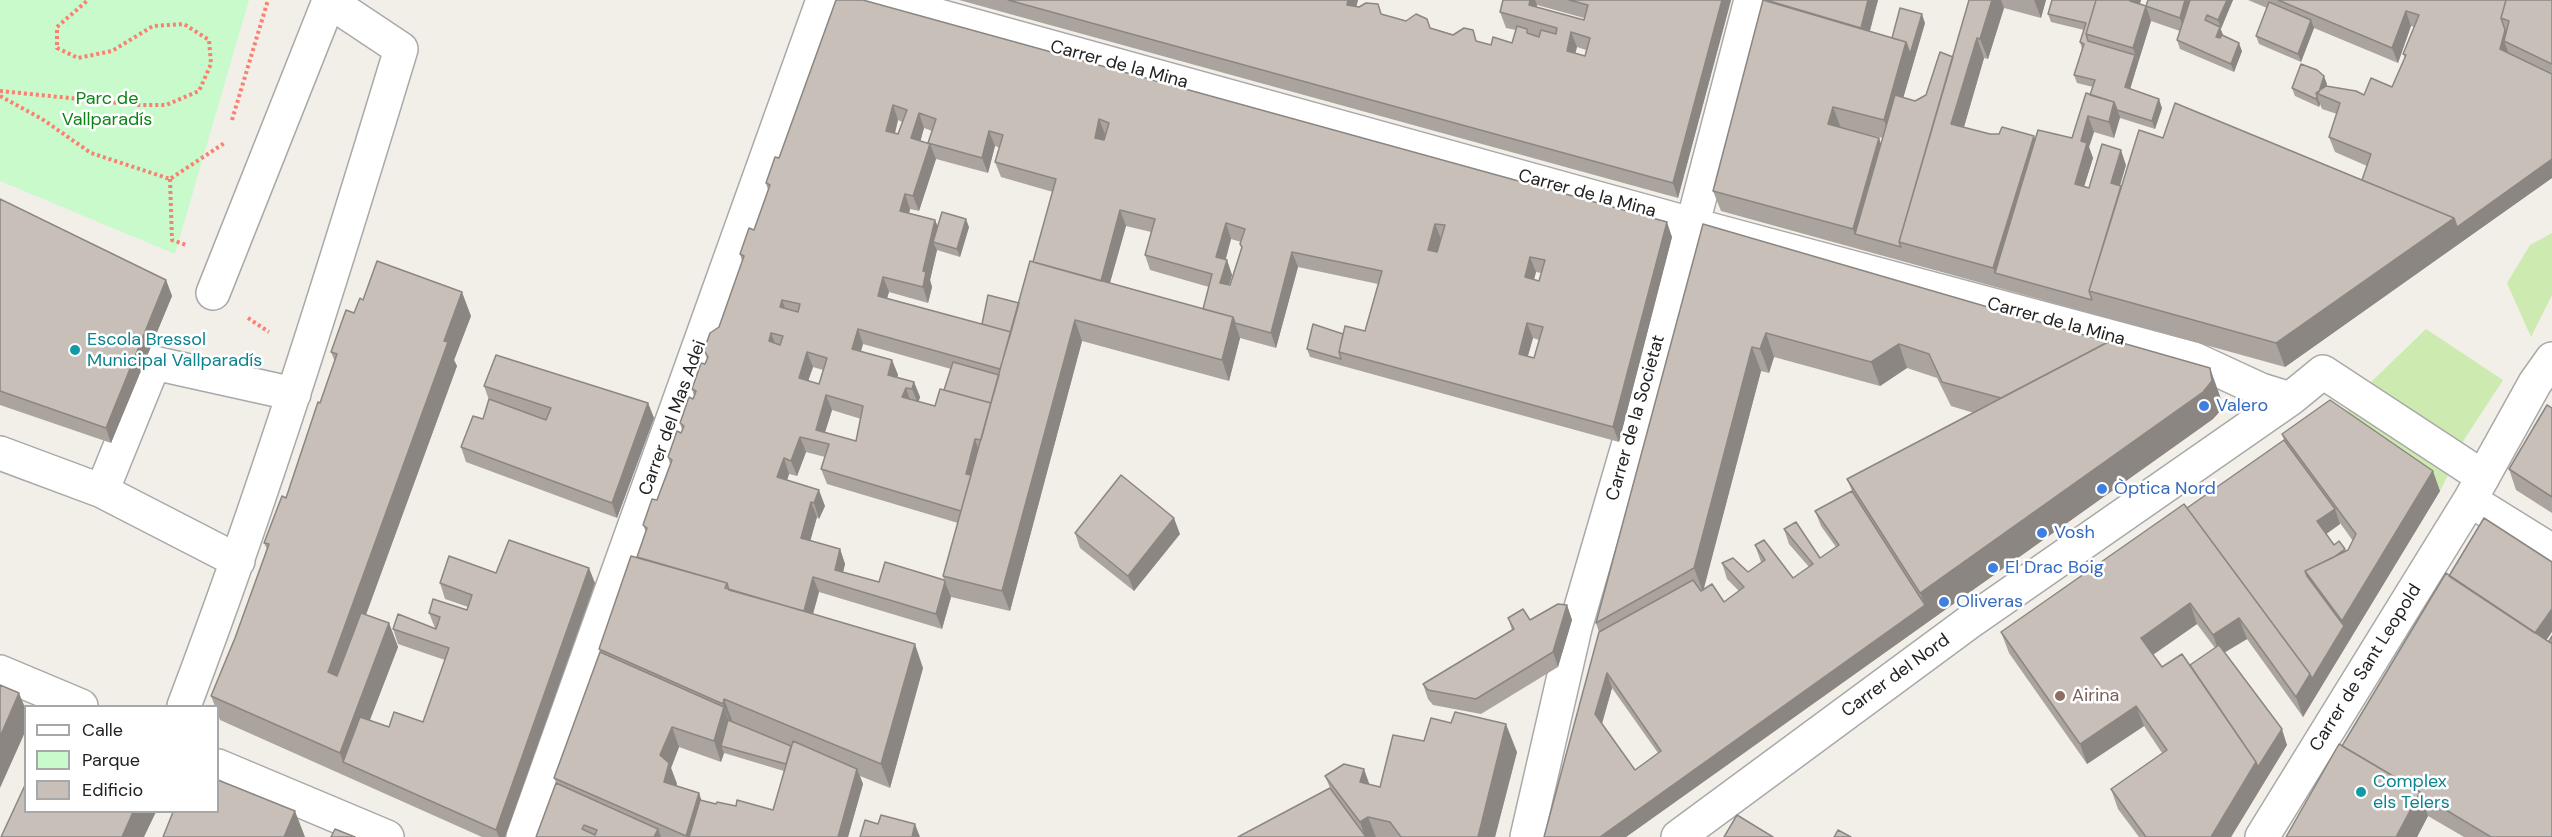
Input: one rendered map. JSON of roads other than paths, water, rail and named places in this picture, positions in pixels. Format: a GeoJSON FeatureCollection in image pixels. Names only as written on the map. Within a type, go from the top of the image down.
{"type":"FeatureCollection","features":[{"type":"Feature","properties":{"kind":"street","name":"Carrer del Mas Adei"},"geometry":{"type":"LineString","coordinates":[[523,837],[823,0]]}},
{"type":"Feature","properties":{"kind":"street","name":"Carrer de la Mina"},"geometry":{"type":"LineString","coordinates":[[881,0],[2194,359],[2261,390],[2290,399]]}},
{"type":"Feature","properties":{"kind":"street","name":"Carrer de la Societat"},"geometry":{"type":"LineString","coordinates":[[1527,837],[1575,628],[1693,223],[1750,0]]}},
{"type":"Feature","properties":{"kind":"street"},"geometry":{"type":"LineString","coordinates":[[184,705],[238,561],[294,394],[401,49],[329,1],[213,293]]}},
{"type":"Feature","properties":{"kind":"street","name":"Carrer de Sant Leopold"},"geometry":{"type":"LineString","coordinates":[[2262,837],[2476,489],[2535,383],[2552,358]]}},
{"type":"Feature","properties":{"kind":"street"},"geometry":{"type":"LineString","coordinates":[[102,491],[154,363],[294,394]]}},
{"type":"Feature","properties":{"kind":"street","name":"Carrer del Nord"},"geometry":{"type":"LineString","coordinates":[[1678,837],[1968,623],[2290,399],[2323,372],[2476,489]]}},
{"type":"Feature","properties":{"kind":"street"},"geometry":{"type":"LineString","coordinates":[[0,453],[102,491],[238,561]]}},
{"type":"Feature","properties":{"kind":"street"},"geometry":{"type":"LineString","coordinates":[[2476,489],[2552,551]]}},
{"type":"Feature","properties":{"kind":"street"},"geometry":{"type":"LineString","coordinates":[[0,672],[79,705]]}},
{"type":"Feature","properties":{"kind":"street"},"geometry":{"type":"LineString","coordinates":[[219,766],[387,837]]}},
{"type":"Feature","properties":{"kind":"place","name":"Escola Bressol Municipal Vallparadís"},"geometry":{"type":"Point","coordinates":[75,350]}},
{"type":"Feature","properties":{"kind":"place","name":"Valero"},"geometry":{"type":"Point","coordinates":[2204,406]}},
{"type":"Feature","properties":{"kind":"place","name":"Òptica Nord"},"geometry":{"type":"Point","coordinates":[2102,489]}},
{"type":"Feature","properties":{"kind":"place","name":"Vosh"},"geometry":{"type":"Point","coordinates":[2042,533]}},
{"type":"Feature","properties":{"kind":"place","name":"El Drac Boig"},"geometry":{"type":"Point","coordinates":[1993,568]}},
{"type":"Feature","properties":{"kind":"place","name":"Oliveras"},"geometry":{"type":"Point","coordinates":[1944,602]}},
{"type":"Feature","properties":{"kind":"place","name":"Airina"},"geometry":{"type":"Point","coordinates":[2060,696]}},
{"type":"Feature","properties":{"kind":"place","name":"Complex els Telers"},"geometry":{"type":"Point","coordinates":[2361,792]}},
{"type":"Feature","properties":{"kind":"park label","name":"Parc de Vallparadís"},"geometry":{"type":"Point","coordinates":[107,109]}}]}
